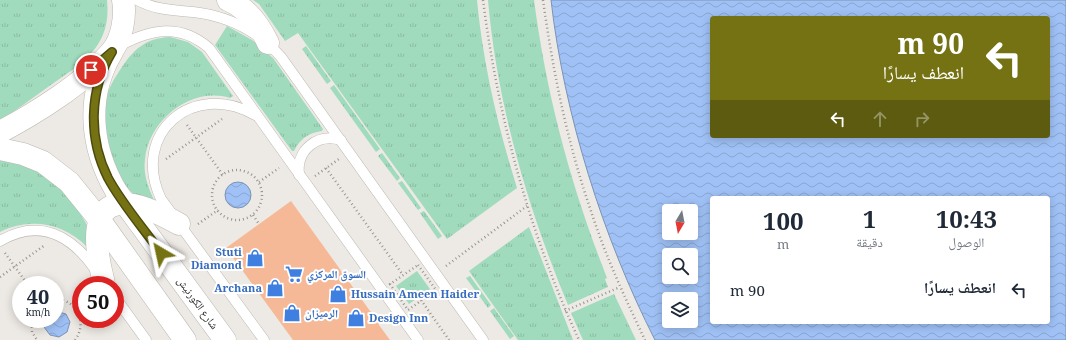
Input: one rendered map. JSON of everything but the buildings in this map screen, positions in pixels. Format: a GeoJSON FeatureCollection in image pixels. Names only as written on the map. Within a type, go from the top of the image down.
{"type":"FeatureCollection","features":[{"type":"Feature","properties":{"kind":"main road","name":"شارع الكورنيش"},"geometry":{"type":"LineString","coordinates":[[123,0],[124,19],[120,34],[100,78],[94,107],[95,136],[103,165],[109,178],[125,203],[225,340]]}},
{"type":"Feature","properties":{"kind":"main road"},"geometry":{"type":"LineString","coordinates":[[228,0],[249,14],[263,32],[268,43]]}},
{"type":"Feature","properties":{"kind":"main road"},"geometry":{"type":"LineString","coordinates":[[0,132],[48,104],[81,79],[113,50]]}},
{"type":"Feature","properties":{"kind":"main road"},"geometry":{"type":"LineString","coordinates":[[0,148],[34,158],[53,168],[69,182],[99,219],[185,340]]}},
{"type":"Feature","properties":{"kind":"main road"},"geometry":{"type":"LineString","coordinates":[[104,276],[97,249],[99,219],[107,208],[116,204],[125,203],[159,213],[179,224]]}},
{"type":"Feature","properties":{"kind":"lane"},"geometry":{"type":"LineString","coordinates":[[137,0],[158,9],[194,12],[224,18],[247,28],[268,43],[282,57],[349,151],[432,276],[483,340]]}},
{"type":"Feature","properties":{"kind":"lane"},"geometry":{"type":"LineString","coordinates":[[113,50],[158,31],[180,32],[191,36],[209,48],[418,340]]}},
{"type":"Feature","properties":{"kind":"lane"},"geometry":{"type":"LineString","coordinates":[[256,115],[231,104],[213,103],[195,106],[179,115],[160,136],[154,153],[152,167],[154,182],[161,199],[264,340]]}},
{"type":"Feature","properties":{"kind":"lane"},"geometry":{"type":"LineString","coordinates":[[302,179],[300,160],[307,147],[319,139],[334,138],[341,140]]}},
{"type":"Feature","properties":{"kind":"lane"},"geometry":{"type":"LineString","coordinates":[[0,244],[13,235],[30,231],[56,234],[79,248],[100,276]]}},
{"type":"Feature","properties":{"kind":"lane"},"geometry":{"type":"LineString","coordinates":[[124,309],[146,340]]}},
{"type":"Feature","properties":{"kind":"path"},"geometry":{"type":"LineString","coordinates":[[483,0],[493,69],[502,112],[527,206],[565,311],[579,340]]}},
{"type":"Feature","properties":{"kind":"path"},"geometry":{"type":"LineString","coordinates":[[543,0],[557,86],[572,149],[591,211],[620,287],[645,340]]}},
{"type":"Feature","properties":{"kind":"path"},"geometry":{"type":"LineString","coordinates":[[179,115],[223,175]]}},
{"type":"Feature","properties":{"kind":"path"},"geometry":{"type":"LineString","coordinates":[[164,161],[224,118]]}},
{"type":"Feature","properties":{"kind":"path"},"geometry":{"type":"LineString","coordinates":[[302,179],[326,168],[349,151]]}},
{"type":"Feature","properties":{"kind":"path"},"geometry":{"type":"LineString","coordinates":[[326,168],[404,275]]}},
{"type":"Feature","properties":{"kind":"path"},"geometry":{"type":"LineString","coordinates":[[232,171],[242,171],[252,175],[259,182],[262,192],[262,202],[252,215],[237,220],[226,218],[218,210],[213,201],[213,191],[216,182],[223,175],[232,171]]}},
{"type":"Feature","properties":{"kind":"path"},"geometry":{"type":"LineString","coordinates":[[259,182],[271,173]]}},
{"type":"Feature","properties":{"kind":"path"},"geometry":{"type":"LineString","coordinates":[[432,276],[527,206]]}},
{"type":"Feature","properties":{"kind":"path"},"geometry":{"type":"LineString","coordinates":[[204,220],[218,210]]}},
{"type":"Feature","properties":{"kind":"path"},"geometry":{"type":"LineString","coordinates":[[252,215],[259,224]]}},
{"type":"Feature","properties":{"kind":"path"},"geometry":{"type":"LineString","coordinates":[[0,244],[22,276]]}},
{"type":"Feature","properties":{"kind":"path"},"geometry":{"type":"LineString","coordinates":[[0,278],[47,244]]}},
{"type":"Feature","properties":{"kind":"path"},"geometry":{"type":"LineString","coordinates":[[418,265],[432,276],[436,290],[408,310],[390,284],[404,275],[418,265]]}},
{"type":"Feature","properties":{"kind":"path"},"geometry":{"type":"LineString","coordinates":[[565,311],[620,287]]}},
{"type":"Feature","properties":{"kind":"path"},"geometry":{"type":"LineString","coordinates":[[421,300],[449,340]]}},
{"type":"Feature","properties":{"kind":"path"},"geometry":{"type":"LineString","coordinates":[[32,328],[35,339]]}},
{"type":"Feature","properties":{"kind":"path"},"geometry":{"type":"LineString","coordinates":[[75,340],[81,328]]}},
{"type":"Feature","properties":{"kind":"green space"},"geometry":{"type":"Polygon","coordinates":[[[0,0],[107,0],[107,16],[105,30],[99,42],[83,61],[0,120],[0,0]]]}},
{"type":"Feature","properties":{"kind":"green space"},"geometry":{"type":"Polygon","coordinates":[[[253,0],[477,0],[487,72],[517,188],[447,239],[298,33],[285,41],[259,4],[253,0]]]}},
{"type":"Feature","properties":{"kind":"green space"},"geometry":{"type":"Polygon","coordinates":[[[488,0],[534,0],[539,36],[553,107],[582,210],[607,278],[605,279],[608,287],[568,305],[553,269],[527,194],[516,156],[492,39],[488,0]]]}},
{"type":"Feature","properties":{"kind":"green space"},"geometry":{"type":"Polygon","coordinates":[[[227,26],[252,40],[273,58],[323,129],[322,131],[305,137],[294,151],[292,151],[215,45],[227,26]]]}},
{"type":"Feature","properties":{"kind":"green space"},"geometry":{"type":"Polygon","coordinates":[[[170,37],[188,42],[202,52],[233,96],[230,98],[215,96],[201,97],[174,109],[163,119],[154,131],[148,145],[145,159],[146,180],[154,200],[145,200],[132,192],[117,170],[108,140],[105,112],[106,100],[116,77],[125,63],[140,46],[153,40],[170,37]]]}},
{"type":"Feature","properties":{"kind":"green space"},"geometry":{"type":"Polygon","coordinates":[[[306,46],[331,81],[327,84],[302,49],[306,46]]]}},
{"type":"Feature","properties":{"kind":"green space"},"geometry":{"type":"Polygon","coordinates":[[[334,85],[380,149],[376,152],[330,88],[334,85]]]}},
{"type":"Feature","properties":{"kind":"green space"},"geometry":{"type":"Polygon","coordinates":[[[382,153],[400,178],[397,181],[378,156],[382,153]]]}},
{"type":"Feature","properties":{"kind":"green space"},"geometry":{"type":"Polygon","coordinates":[[[0,161],[12,162],[31,167],[52,179],[72,201],[84,219],[89,232],[87,247],[68,232],[46,225],[23,225],[11,227],[0,232],[0,161]]]}},
{"type":"Feature","properties":{"kind":"green space"},"geometry":{"type":"Polygon","coordinates":[[[402,181],[421,208],[418,210],[398,183],[402,181]]]}},
{"type":"Feature","properties":{"kind":"green space"},"geometry":{"type":"Polygon","coordinates":[[[424,211],[442,236],[438,239],[420,213],[424,211]]]}},
{"type":"Feature","properties":{"kind":"green space"},"geometry":{"type":"Polygon","coordinates":[[[529,227],[573,340],[518,340],[469,271],[529,227]]]}},
{"type":"Feature","properties":{"kind":"green space"},"geometry":{"type":"Polygon","coordinates":[[[417,271],[430,289],[409,304],[396,286],[417,271]]]}},
{"type":"Feature","properties":{"kind":"green space"},"geometry":{"type":"Polygon","coordinates":[[[470,276],[491,305],[488,308],[466,278],[470,276]]]}},
{"type":"Feature","properties":{"kind":"green space"},"geometry":{"type":"Polygon","coordinates":[[[614,294],[636,340],[583,340],[571,313],[614,294]]]}},
{"type":"Feature","properties":{"kind":"green space"},"geometry":{"type":"Polygon","coordinates":[[[494,308],[514,336],[510,339],[490,311],[494,308]]]}},
{"type":"Feature","properties":{"kind":"water"},"geometry":{"type":"Polygon","coordinates":[[[551,0],[1066,0],[1066,340],[655,340],[636,301],[603,218],[588,174],[565,87],[551,0]]]}},
{"type":"Feature","properties":{"kind":"water"},"geometry":{"type":"Polygon","coordinates":[[[238,182],[247,186],[251,195],[247,204],[238,208],[229,204],[225,195],[229,186],[238,182]]]}},
{"type":"Feature","properties":{"kind":"water"},"geometry":{"type":"Polygon","coordinates":[[[64,313],[66,314],[70,322],[67,332],[59,337],[50,335],[45,328],[64,328],[64,313]]]}},
{"type":"Feature","properties":{"kind":"place","name":"Stuti Diamond"},"geometry":{"type":"Point","coordinates":[255,258]}},
{"type":"Feature","properties":{"kind":"place","name":"السوق المركزي"},"geometry":{"type":"Point","coordinates":[294,274]}},
{"type":"Feature","properties":{"kind":"place","name":"Archana"},"geometry":{"type":"Point","coordinates":[275,288]}},
{"type":"Feature","properties":{"kind":"place","name":"Hussain Ameen Haider"},"geometry":{"type":"Point","coordinates":[338,294]}},
{"type":"Feature","properties":{"kind":"place","name":"الرميزان"},"geometry":{"type":"Point","coordinates":[292,313]}},
{"type":"Feature","properties":{"kind":"place","name":"Design Inn"},"geometry":{"type":"Point","coordinates":[356,318]}},
{"type":"Feature","properties":{"kind":"route"},"geometry":{"type":"LineString","coordinates":[[91,70],[112,52],[104,64],[96,92],[94,121],[98,151],[116,191],[161,253]]}}]}
